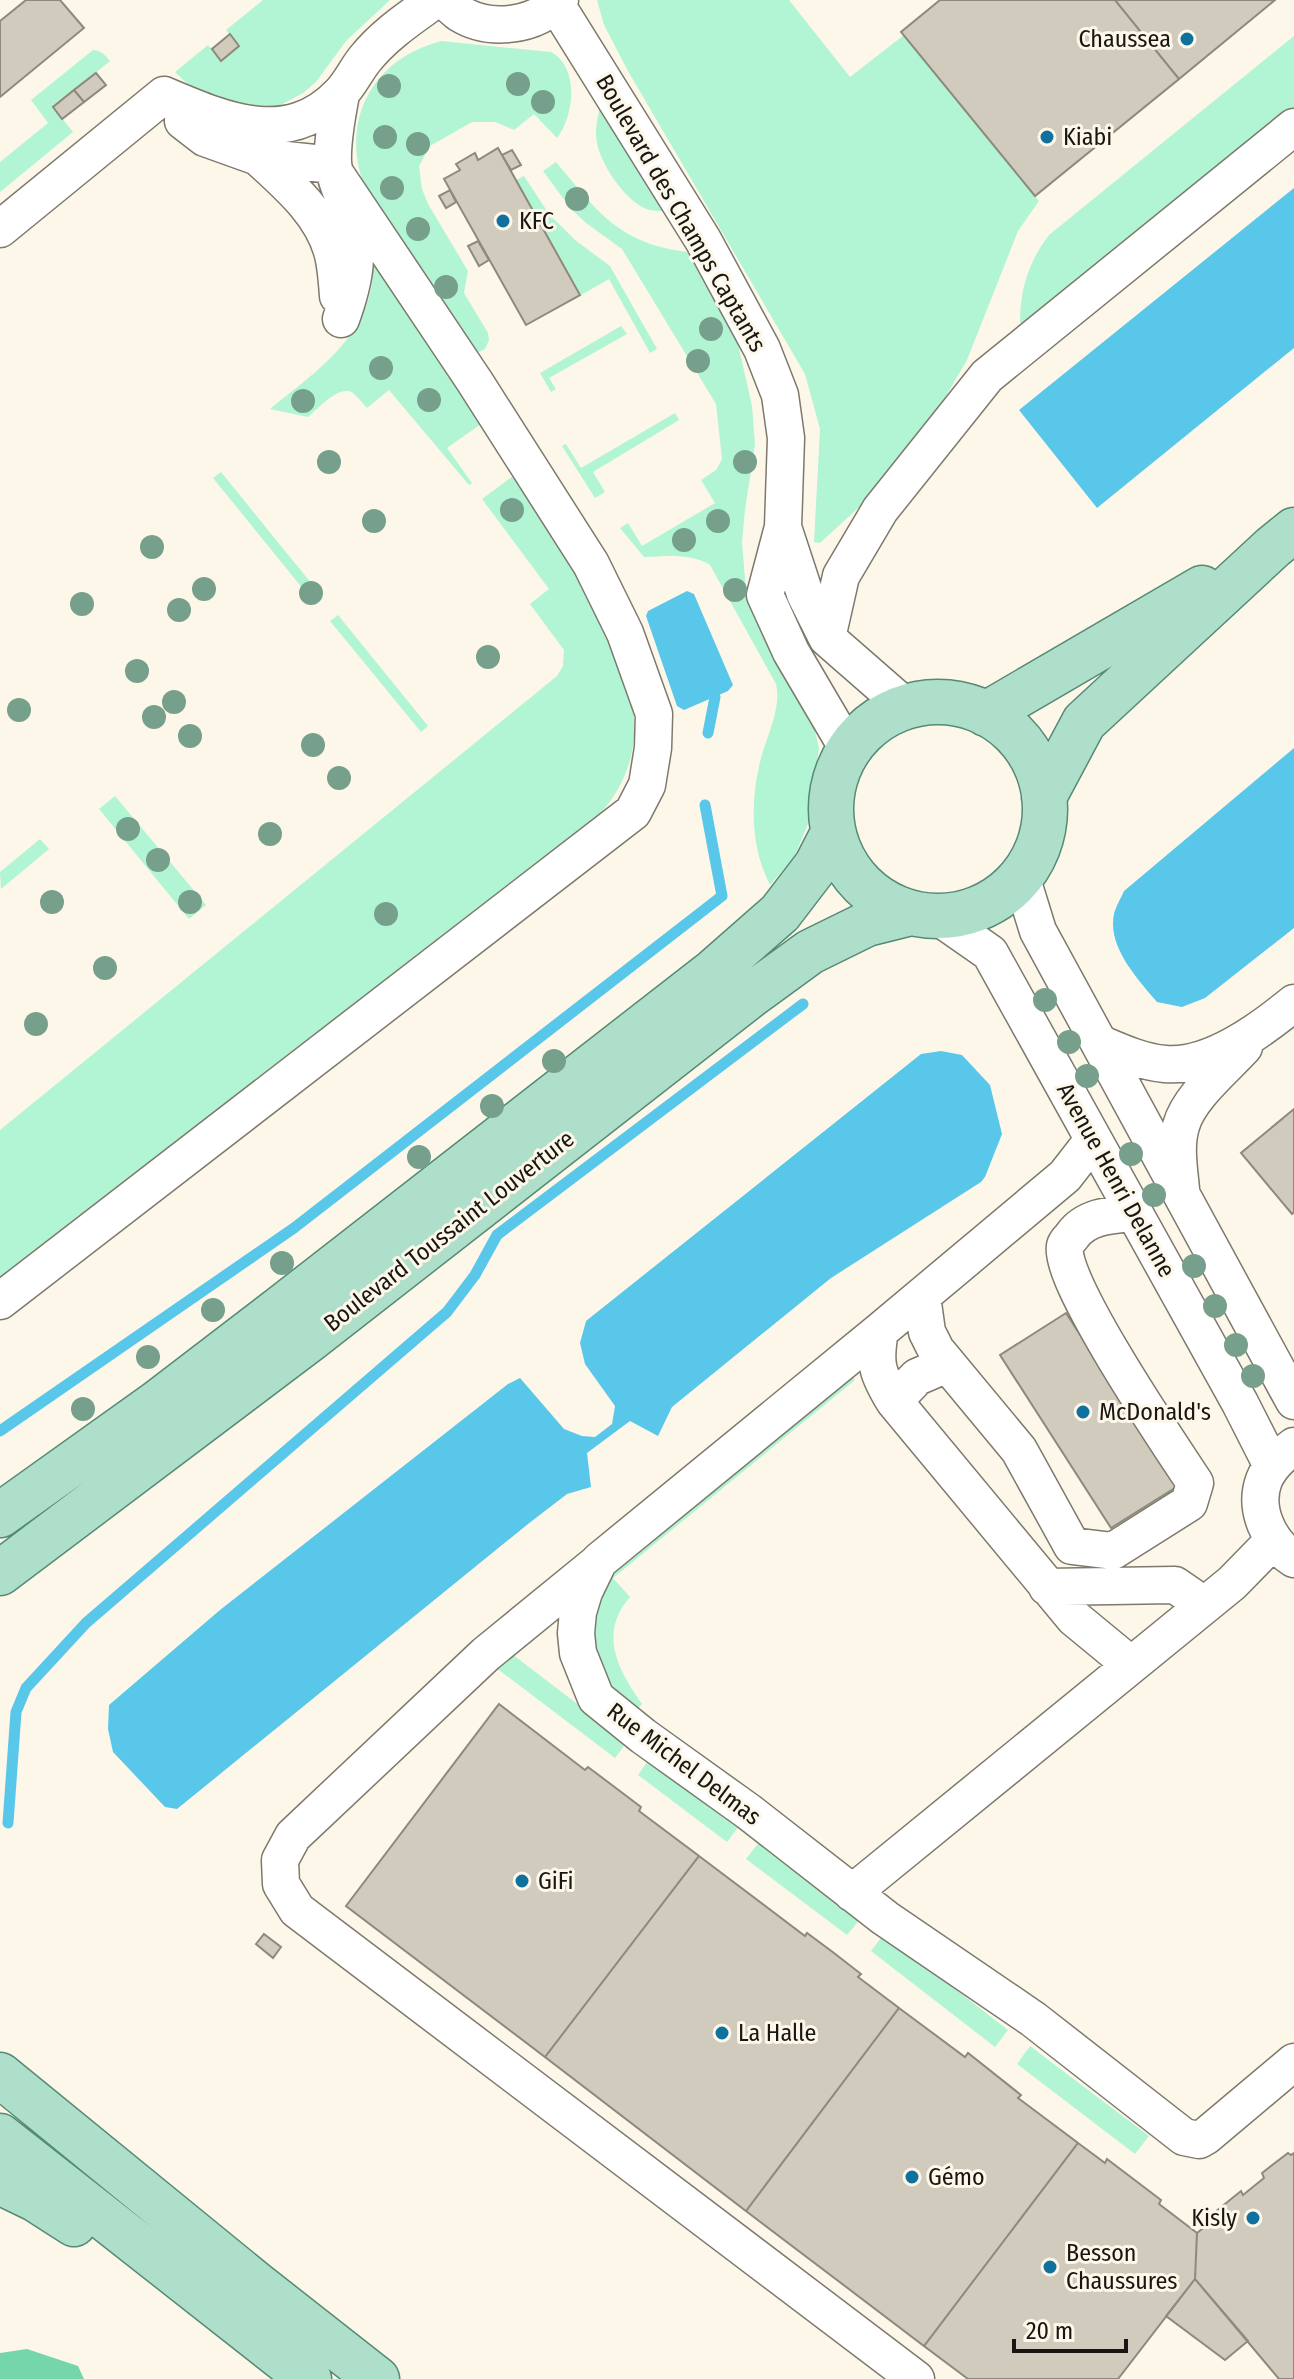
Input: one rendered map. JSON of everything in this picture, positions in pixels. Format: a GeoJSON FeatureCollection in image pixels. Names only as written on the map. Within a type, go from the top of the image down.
{"type":"FeatureCollection","features":[{"type":"Feature","properties":{"kind":"main road"},"geometry":{"type":"LineString","coordinates":[[986,714],[1284,538]]}},
{"type":"Feature","properties":{"kind":"main road"},"geometry":{"type":"LineString","coordinates":[[1044,797],[1084,722],[1284,538]]}},
{"type":"Feature","properties":{"kind":"main road"},"geometry":{"type":"LineString","coordinates":[[933,701],[960,704],[986,714],[1015,734],[1035,763],[1044,797],[1044,825],[1036,852],[1021,876],[1005,893],[984,906],[961,914],[924,915],[884,902],[861,884],[843,861],[833,833],[830,804],[836,776],[848,749],[873,723],[906,707],[933,701]]}},
{"type":"Feature","properties":{"kind":"main road","name":"Boulevard Toussaint Louverture"},"geometry":{"type":"LineString","coordinates":[[0,1515],[157,1403],[714,971],[780,913],[816,866],[833,833]]}},
{"type":"Feature","properties":{"kind":"main road","name":"Boulevard Toussaint Louverture"},"geometry":{"type":"LineString","coordinates":[[0,1573],[309,1340],[810,952],[867,924],[924,915]]}},
{"type":"Feature","properties":{"kind":"main road"},"geometry":{"type":"LineString","coordinates":[[0,1601],[309,1340]]}},
{"type":"Feature","properties":{"kind":"main road"},"geometry":{"type":"LineString","coordinates":[[0,2047],[84,2145]]}},
{"type":"Feature","properties":{"kind":"main road"},"geometry":{"type":"LineString","coordinates":[[0,2075],[377,2379]]}},
{"type":"Feature","properties":{"kind":"main road"},"geometry":{"type":"LineString","coordinates":[[0,2136],[309,2379]]}},
{"type":"Feature","properties":{"kind":"main road"},"geometry":{"type":"LineString","coordinates":[[0,2182],[35,2199],[255,2337]]}},
{"type":"Feature","properties":{"kind":"street"},"geometry":{"type":"LineString","coordinates":[[164,95],[218,118],[257,126],[310,117],[341,94],[366,58],[397,27],[435,0]]}},
{"type":"Feature","properties":{"kind":"street"},"geometry":{"type":"LineString","coordinates":[[444,0],[460,13],[484,23],[510,25],[534,18],[558,2]]}},
{"type":"Feature","properties":{"kind":"street","name":"Boulevard des Champs Captants"},"geometry":{"type":"LineString","coordinates":[[558,2],[703,240],[762,349],[780,395],[786,438],[783,527],[765,595],[791,652],[848,749]]}},
{"type":"Feature","properties":{"kind":"street"},"geometry":{"type":"LineString","coordinates":[[258,157],[301,197],[323,230],[332,252],[341,319],[352,288],[357,255],[348,210],[335,170],[334,132],[341,94]]}},
{"type":"Feature","properties":{"kind":"street"},"geometry":{"type":"LineString","coordinates":[[0,1301],[633,812],[647,785],[653,748],[654,714],[625,633],[591,564],[335,170],[258,157],[205,138],[167,108],[164,95]]}},
{"type":"Feature","properties":{"kind":"street"},"geometry":{"type":"LineString","coordinates":[[0,229],[164,95]]}},
{"type":"Feature","properties":{"kind":"street"},"geometry":{"type":"LineString","coordinates":[[827,638],[841,576],[880,510],[987,376],[1294,127]]}},
{"type":"Feature","properties":{"kind":"street","name":"Boulevard des Champs Captants"},"geometry":{"type":"LineString","coordinates":[[783,527],[805,594],[827,638],[906,707]]}},
{"type":"Feature","properties":{"kind":"street","name":"Avenue Henri Delanne"},"geometry":{"type":"LineString","coordinates":[[1021,876],[1038,931],[1294,1401]]}},
{"type":"Feature","properties":{"kind":"street","name":"Avenue Henri Delanne"},"geometry":{"type":"LineString","coordinates":[[924,915],[990,953],[1240,1403],[1283,1456]]}},
{"type":"Feature","properties":{"kind":"street"},"geometry":{"type":"LineString","coordinates":[[1181,1196],[1178,1151],[1181,1125],[1193,1102],[1259,1032],[1294,1003]]}},
{"type":"Feature","properties":{"kind":"street"},"geometry":{"type":"LineString","coordinates":[[1099,1043],[1131,1057],[1167,1064],[1201,1059],[1259,1032]]}},
{"type":"Feature","properties":{"kind":"street","name":"Rue Michel Delmas"},"geometry":{"type":"LineString","coordinates":[[1093,1140],[1065,1176],[599,1561],[578,1612],[578,1653],[596,1698],[643,1736],[749,1812],[885,1918],[1033,2019],[1184,2137],[1199,2140],[1206,2136],[1294,2062]]}},
{"type":"Feature","properties":{"kind":"street"},"geometry":{"type":"LineString","coordinates":[[922,1296],[927,1332],[936,1350],[1019,1450],[1072,1546],[1113,1551],[1189,1503],[1195,1483],[1116,1360],[1067,1267],[1065,1246],[1078,1228],[1100,1216],[1133,1213]]}},
{"type":"Feature","properties":{"kind":"street"},"geometry":{"type":"LineString","coordinates":[[880,1331],[876,1357],[882,1380],[894,1401],[1074,1618],[1131,1665]]}},
{"type":"Feature","properties":{"kind":"street"},"geometry":{"type":"LineString","coordinates":[[894,1401],[917,1377],[947,1364]]}},
{"type":"Feature","properties":{"kind":"street"},"geometry":{"type":"LineString","coordinates":[[852,1893],[1251,1565],[1284,1550],[1264,1521],[1261,1500],[1263,1481],[1283,1456]]}},
{"type":"Feature","properties":{"kind":"street"},"geometry":{"type":"LineString","coordinates":[[599,1561],[486,1654],[293,1836],[280,1860],[281,1884],[297,1910],[916,2379]]}},
{"type":"Feature","properties":{"kind":"street"},"geometry":{"type":"LineString","coordinates":[[1047,1587],[1175,1585],[1204,1605]]}},
{"type":"Feature","properties":{"kind":"green space"},"geometry":{"type":"Polygon","coordinates":[[[263,0],[390,0],[346,41],[316,82],[277,107],[263,112],[197,93],[175,72],[208,45],[221,60],[239,46],[226,30],[263,0]]]}},
{"type":"Feature","properties":{"kind":"green space"},"geometry":{"type":"Polygon","coordinates":[[[597,0],[789,0],[850,77],[904,35],[1039,201],[1018,231],[967,360],[943,401],[880,488],[820,543],[814,542],[820,429],[805,374],[628,71],[604,25],[597,0]]]}},
{"type":"Feature","properties":{"kind":"green space"},"geometry":{"type":"Polygon","coordinates":[[[1294,36],[1294,114],[1025,326],[1020,322],[1027,276],[1049,235],[1294,36]]]}},
{"type":"Feature","properties":{"kind":"green space"},"geometry":{"type":"Polygon","coordinates":[[[441,41],[551,52],[567,69],[570,80],[570,105],[557,138],[534,114],[514,130],[495,122],[472,122],[430,146],[419,166],[428,204],[468,271],[464,293],[488,333],[485,349],[479,352],[473,350],[365,188],[358,163],[356,139],[359,117],[367,96],[396,62],[441,41]]]}},
{"type":"Feature","properties":{"kind":"green space"},"geometry":{"type":"Polygon","coordinates":[[[93,50],[101,52],[110,61],[53,107],[73,132],[0,192],[0,162],[48,123],[31,100],[93,50]]]}},
{"type":"Feature","properties":{"kind":"green space"},"geometry":{"type":"Polygon","coordinates":[[[600,105],[663,211],[649,210],[636,203],[608,171],[596,138],[600,105]]]}},
{"type":"Feature","properties":{"kind":"green space"},"geometry":{"type":"Polygon","coordinates":[[[556,162],[584,196],[626,233],[663,248],[687,252],[738,344],[752,406],[755,444],[742,542],[746,592],[763,637],[812,719],[819,748],[808,824],[794,857],[770,885],[758,853],[754,802],[759,768],[776,709],[776,684],[710,565],[687,557],[644,557],[620,528],[628,523],[642,546],[715,503],[701,480],[716,470],[722,459],[716,404],[622,249],[571,209],[543,171],[556,162]]]}},
{"type":"Feature","properties":{"kind":"green space"},"geometry":{"type":"Polygon","coordinates":[[[524,176],[549,214],[575,240],[610,266],[657,349],[650,353],[609,279],[581,295],[516,180],[524,176]]]}},
{"type":"Feature","properties":{"kind":"green space"},"geometry":{"type":"Polygon","coordinates":[[[373,258],[481,424],[447,448],[472,483],[469,485],[389,390],[367,408],[347,391],[329,399],[308,417],[270,409],[326,363],[356,327],[372,284],[373,258]]]}},
{"type":"Feature","properties":{"kind":"green space"},"geometry":{"type":"Polygon","coordinates":[[[621,326],[627,334],[549,378],[556,389],[551,392],[540,373],[621,326]]]}},
{"type":"Feature","properties":{"kind":"green space"},"geometry":{"type":"Polygon","coordinates":[[[675,413],[679,420],[593,472],[605,492],[595,498],[562,446],[566,444],[581,468],[675,413]]]}},
{"type":"Feature","properties":{"kind":"green space"},"geometry":{"type":"Polygon","coordinates":[[[221,472],[320,594],[312,600],[213,478],[221,472]]]}},
{"type":"Feature","properties":{"kind":"green space"},"geometry":{"type":"Polygon","coordinates":[[[517,473],[589,597],[631,702],[634,731],[631,757],[616,793],[600,814],[0,1277],[0,1130],[557,676],[563,666],[564,650],[530,604],[549,589],[482,499],[517,473]]]}},
{"type":"Feature","properties":{"kind":"green space"},"geometry":{"type":"Polygon","coordinates":[[[338,615],[428,726],[421,732],[330,621],[338,615]]]}},
{"type":"Feature","properties":{"kind":"green space"},"geometry":{"type":"Polygon","coordinates":[[[115,796],[206,905],[189,919],[99,809],[115,796]]]}},
{"type":"Feature","properties":{"kind":"green space"},"geometry":{"type":"Polygon","coordinates":[[[40,839],[49,849],[1,889],[0,872],[40,839]]]}},
{"type":"Feature","properties":{"kind":"green space"},"geometry":{"type":"Polygon","coordinates":[[[849,1373],[855,1380],[613,1578],[630,1597],[620,1611],[613,1638],[619,1665],[642,1704],[631,1716],[606,1694],[587,1634],[607,1573],[849,1373]]]}},
{"type":"Feature","properties":{"kind":"green space"},"geometry":{"type":"Polygon","coordinates":[[[508,1651],[627,1742],[615,1758],[495,1667],[508,1651]]]}},
{"type":"Feature","properties":{"kind":"green space"},"geometry":{"type":"Polygon","coordinates":[[[650,1758],[740,1825],[727,1842],[638,1775],[650,1758]]]}},
{"type":"Feature","properties":{"kind":"green space"},"geometry":{"type":"Polygon","coordinates":[[[760,1841],[861,1918],[847,1935],[746,1859],[760,1841]]]}},
{"type":"Feature","properties":{"kind":"green space"},"geometry":{"type":"Polygon","coordinates":[[[884,1934],[1008,2030],[995,2047],[871,1951],[884,1934]]]}},
{"type":"Feature","properties":{"kind":"green space"},"geometry":{"type":"Polygon","coordinates":[[[1030,2046],[1149,2136],[1135,2154],[1017,2064],[1030,2046]]]}},
{"type":"Feature","properties":{"kind":"green space"},"geometry":{"type":"Polygon","coordinates":[[[27,2349],[78,2366],[84,2379],[0,2379],[0,2353],[27,2349]]]}},
{"type":"Feature","properties":{"kind":"water"},"geometry":{"type":"Polygon","coordinates":[[[1294,188],[1294,348],[1097,508],[1019,410],[1294,188]]]}},
{"type":"Feature","properties":{"kind":"water"},"geometry":{"type":"Polygon","coordinates":[[[687,591],[694,594],[733,685],[728,691],[684,710],[677,706],[646,616],[648,611],[687,591]]]}},
{"type":"Feature","properties":{"kind":"water"},"geometry":{"type":"Polygon","coordinates":[[[1294,748],[1294,928],[1205,998],[1182,1007],[1157,1002],[1126,962],[1115,938],[1114,914],[1124,891],[1294,748]]]}},
{"type":"Feature","properties":{"kind":"water"},"geometry":{"type":"Polygon","coordinates":[[[941,1051],[962,1055],[990,1085],[1002,1134],[981,1182],[831,1278],[672,1407],[658,1436],[630,1421],[587,1453],[591,1487],[567,1494],[528,1524],[177,1809],[165,1807],[113,1752],[108,1729],[109,1705],[220,1610],[508,1384],[520,1378],[564,1429],[582,1436],[595,1437],[612,1424],[615,1406],[585,1364],[580,1343],[586,1321],[921,1054],[941,1051]]]}},
{"type":"Feature","properties":{"kind":"building"},"geometry":{"type":"Polygon","coordinates":[[[26,0],[60,0],[84,28],[0,97],[0,21],[26,0]]]}},
{"type":"Feature","properties":{"kind":"building","name":"Kiabi"},"geometry":{"type":"Polygon","coordinates":[[[940,0],[1115,0],[1179,79],[1035,196],[901,32],[940,0]]]}},
{"type":"Feature","properties":{"kind":"building","name":"Chaussea"},"geometry":{"type":"Polygon","coordinates":[[[1115,0],[1275,0],[1179,79],[1115,0]]]}},
{"type":"Feature","properties":{"kind":"building"},"geometry":{"type":"Polygon","coordinates":[[[230,34],[239,46],[221,61],[212,49],[230,34]]]}},
{"type":"Feature","properties":{"kind":"building"},"geometry":{"type":"Polygon","coordinates":[[[96,73],[106,85],[84,102],[74,90],[96,73]]]}},
{"type":"Feature","properties":{"kind":"building"},"geometry":{"type":"Polygon","coordinates":[[[74,90],[84,102],[62,119],[53,107],[74,90]]]}},
{"type":"Feature","properties":{"kind":"building","name":"KFC"},"geometry":{"type":"Polygon","coordinates":[[[498,148],[580,295],[526,325],[444,179],[460,170],[456,164],[475,153],[478,160],[498,148]]]}},
{"type":"Feature","properties":{"kind":"building"},"geometry":{"type":"Polygon","coordinates":[[[512,150],[521,165],[511,170],[502,155],[512,150]]]}},
{"type":"Feature","properties":{"kind":"building"},"geometry":{"type":"Polygon","coordinates":[[[450,190],[456,202],[446,208],[439,196],[450,190]]]}},
{"type":"Feature","properties":{"kind":"building"},"geometry":{"type":"Polygon","coordinates":[[[478,241],[489,260],[479,266],[468,246],[478,241]]]}},
{"type":"Feature","properties":{"kind":"building"},"geometry":{"type":"Polygon","coordinates":[[[1294,1109],[1294,1212],[1292,1214],[1241,1153],[1294,1109]]]}},
{"type":"Feature","properties":{"kind":"building","name":"McDonald's"},"geometry":{"type":"Polygon","coordinates":[[[1066,1313],[1083,1339],[1088,1335],[1178,1486],[1111,1528],[1000,1355],[1066,1313]]]}},
{"type":"Feature","properties":{"kind":"building","name":"GiFi"},"geometry":{"type":"Polygon","coordinates":[[[499,1704],[585,1770],[588,1767],[641,1807],[639,1811],[699,1856],[545,2057],[346,1906],[499,1704]]]}},
{"type":"Feature","properties":{"kind":"building","name":"La Halle"},"geometry":{"type":"Polygon","coordinates":[[[699,1856],[805,1936],[807,1933],[834,1953],[861,1974],[858,1977],[899,2008],[746,2211],[545,2057],[699,1856]]]}},
{"type":"Feature","properties":{"kind":"building"},"geometry":{"type":"Polygon","coordinates":[[[264,1934],[281,1947],[273,1958],[256,1944],[264,1934]]]}},
{"type":"Feature","properties":{"kind":"building","name":"Gémo"},"geometry":{"type":"Polygon","coordinates":[[[899,2008],[965,2057],[968,2053],[1021,2095],[1018,2098],[1078,2143],[924,2346],[746,2211],[899,2008]]]}},
{"type":"Feature","properties":{"kind":"building"},"geometry":{"type":"Polygon","coordinates":[[[1078,2143],[1105,2163],[1107,2159],[1161,2200],[1159,2204],[1197,2233],[1195,2279],[1118,2379],[968,2379],[924,2346],[1078,2143]]]}},
{"type":"Feature","properties":{"kind":"building"},"geometry":{"type":"Polygon","coordinates":[[[1288,2153],[1294,2153],[1294,2379],[1279,2379],[1195,2279],[1197,2233],[1217,2217],[1215,2212],[1241,2191],[1243,2195],[1264,2178],[1262,2173],[1288,2153]]]}},
{"type":"Feature","properties":{"kind":"building"},"geometry":{"type":"Polygon","coordinates":[[[1195,2279],[1248,2341],[1225,2360],[1166,2316],[1195,2279]]]}},
{"type":"Feature","properties":{"kind":"waterway"},"geometry":{"type":"LineString","coordinates":[[708,733],[715,697]]}},
{"type":"Feature","properties":{"kind":"waterway"},"geometry":{"type":"LineString","coordinates":[[0,1431],[294,1228],[722,896],[705,805]]}},
{"type":"Feature","properties":{"kind":"waterway"},"geometry":{"type":"LineString","coordinates":[[8,1823],[16,1712],[26,1688],[86,1623],[447,1312],[475,1275],[497,1235],[803,1004]]}},
{"type":"Feature","properties":{"kind":"place","name":"Chaussea"},"geometry":{"type":"Point","coordinates":[1187,39]}},
{"type":"Feature","properties":{"kind":"place","name":"Kiabi"},"geometry":{"type":"Point","coordinates":[1047,137]}},
{"type":"Feature","properties":{"kind":"place","name":"KFC"},"geometry":{"type":"Point","coordinates":[503,221]}},
{"type":"Feature","properties":{"kind":"place","name":"McDonald's"},"geometry":{"type":"Point","coordinates":[1083,1412]}},
{"type":"Feature","properties":{"kind":"place","name":"GiFi"},"geometry":{"type":"Point","coordinates":[522,1881]}},
{"type":"Feature","properties":{"kind":"place","name":"La Halle"},"geometry":{"type":"Point","coordinates":[722,2033]}},
{"type":"Feature","properties":{"kind":"place","name":"Gémo"},"geometry":{"type":"Point","coordinates":[912,2177]}},
{"type":"Feature","properties":{"kind":"place","name":"Kisly"},"geometry":{"type":"Point","coordinates":[1253,2218]}},
{"type":"Feature","properties":{"kind":"place","name":"Besson Chaussures"},"geometry":{"type":"Point","coordinates":[1050,2267]}}]}
